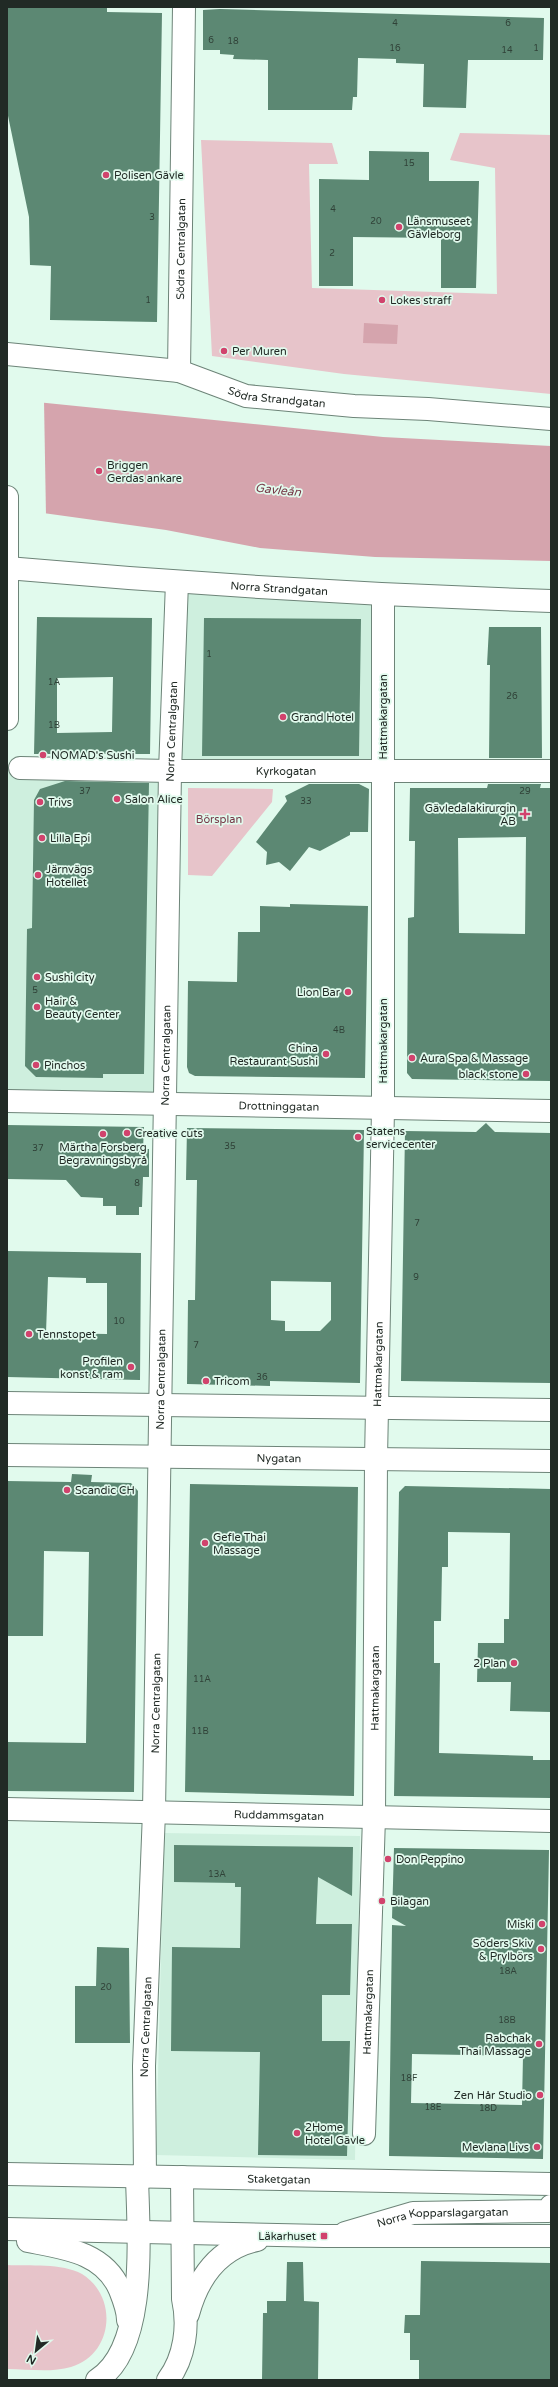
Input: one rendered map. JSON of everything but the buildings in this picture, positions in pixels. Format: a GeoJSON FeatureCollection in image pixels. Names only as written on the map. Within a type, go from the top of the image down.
{"type":"FeatureCollection","features":[{"type":"Feature","properties":{"kind":"street","name":"Södra Centralgatan"},"geometry":{"type":"LineString","coordinates":[[179,371],[184,7]]}},
{"type":"Feature","properties":{"kind":"street","name":"Södra Strandgatan"},"geometry":{"type":"LineString","coordinates":[[7,354],[179,371],[246,396],[354,406],[428,409],[551,419]]}},
{"type":"Feature","properties":{"kind":"street"},"geometry":{"type":"LineString","coordinates":[[7,505],[7,720]]}},
{"type":"Feature","properties":{"kind":"street","name":"Norra Strandgatan"},"geometry":{"type":"LineString","coordinates":[[8,568],[177,582],[383,595],[551,601]]}},
{"type":"Feature","properties":{"kind":"street","name":"Norra Centralgatan"},"geometry":{"type":"LineString","coordinates":[[97,2380],[110,2369],[117,2358],[128,2335],[135,2313],[154,1812],[170,771],[177,582]]}},
{"type":"Feature","properties":{"kind":"street","name":"Hattmakargatan"},"geometry":{"type":"LineString","coordinates":[[364,2134],[374,1817],[376,1459],[383,1109],[383,595]]}},
{"type":"Feature","properties":{"kind":"street","name":"Kyrkogatan"},"geometry":{"type":"LineString","coordinates":[[20,768],[170,771],[383,769],[551,771]]}},
{"type":"Feature","properties":{"kind":"street","name":"Drottninggatan"},"geometry":{"type":"LineString","coordinates":[[7,1101],[551,1111]]}},
{"type":"Feature","properties":{"kind":"street"},"geometry":{"type":"LineString","coordinates":[[7,1404],[551,1410]]}},
{"type":"Feature","properties":{"kind":"street","name":"Nygatan"},"geometry":{"type":"LineString","coordinates":[[7,1454],[551,1462]]}},
{"type":"Feature","properties":{"kind":"street","name":"Ruddammsgatan"},"geometry":{"type":"LineString","coordinates":[[7,1809],[551,1821]]}},
{"type":"Feature","properties":{"kind":"street","name":"Staketgatan"},"geometry":{"type":"LineString","coordinates":[[7,2174],[551,2184]]}},
{"type":"Feature","properties":{"kind":"street"},"geometry":{"type":"LineString","coordinates":[[182,2177],[183,2300],[187,2318]]}},
{"type":"Feature","properties":{"kind":"street","name":"Norra Kopparslagargatan"},"geometry":{"type":"LineString","coordinates":[[334,2236],[414,2213],[548,2211],[551,2206]]}},
{"type":"Feature","properties":{"kind":"street"},"geometry":{"type":"LineString","coordinates":[[7,2229],[138,2234],[551,2236]]}},
{"type":"Feature","properties":{"kind":"street"},"geometry":{"type":"LineString","coordinates":[[168,2380],[185,2340],[187,2318],[199,2284],[218,2258],[232,2248],[251,2241],[276,2235]]}},
{"type":"Feature","properties":{"kind":"street"},"geometry":{"type":"LineString","coordinates":[[7,2237],[56,2246],[90,2256],[100,2263],[110,2272],[123,2298],[128,2312],[128,2335]]}},
{"type":"Feature","properties":{"kind":"shaded area"},"geometry":{"type":"Polygon","coordinates":[[[177,582],[383,595],[383,769],[170,771],[177,582]]]}},
{"type":"Feature","properties":{"kind":"shaded area"},"geometry":{"type":"Polygon","coordinates":[[[7,768],[170,771],[165,1103],[7,1101],[7,768]]]}},
{"type":"Feature","properties":{"kind":"shaded area"},"geometry":{"type":"Polygon","coordinates":[[[164,1833],[360,1836],[355,2160],[156,2155],[164,1833]]]}},
{"type":"Feature","properties":{"kind":"green space"},"geometry":{"type":"Polygon","coordinates":[[[460,133],[551,135],[551,394],[344,374],[212,356],[201,140],[332,143],[338,164],[309,164],[312,288],[497,294],[495,168],[450,160],[460,133]]]}},
{"type":"Feature","properties":{"kind":"green space","name":"Börsplan"},"geometry":{"type":"Polygon","coordinates":[[[188,788],[273,789],[272,802],[212,876],[188,875],[188,788]]]}},
{"type":"Feature","properties":{"kind":"green space"},"geometry":{"type":"Polygon","coordinates":[[[7,2265],[65,2268],[82,2274],[94,2284],[102,2297],[106,2310],[106,2325],[103,2338],[96,2351],[85,2361],[63,2369],[7,2369],[7,2265]]]}},
{"type":"Feature","properties":{"kind":"water"},"geometry":{"type":"Polygon","coordinates":[[[364,323],[398,325],[397,344],[363,343],[364,323]]]}},
{"type":"Feature","properties":{"kind":"water","name":"Gavleån"},"geometry":{"type":"Polygon","coordinates":[[[7,399],[383,437],[551,446],[551,561],[375,557],[260,548],[166,530],[7,508],[7,399]]]}},
{"type":"Feature","properties":{"kind":"pier"},"geometry":{"type":"Polygon","coordinates":[[[7,397],[44,401],[46,516],[7,510],[7,397]]]}},
{"type":"Feature","properties":{"kind":"place","name":"Polisen Gävle"},"geometry":{"type":"Point","coordinates":[106,175]}},
{"type":"Feature","properties":{"kind":"place","name":"Länsmuseet Gävleborg"},"geometry":{"type":"Point","coordinates":[399,227]}},
{"type":"Feature","properties":{"kind":"place","name":"Lokes straff"},"geometry":{"type":"Point","coordinates":[382,300]}},
{"type":"Feature","properties":{"kind":"place","name":"Per Muren"},"geometry":{"type":"Point","coordinates":[224,351]}},
{"type":"Feature","properties":{"kind":"place","name":"Briggen Gerdas ankare"},"geometry":{"type":"Point","coordinates":[99,471]}},
{"type":"Feature","properties":{"kind":"place","name":"Grand Hotel"},"geometry":{"type":"Point","coordinates":[283,717]}},
{"type":"Feature","properties":{"kind":"place","name":"NOMAD's Sushi"},"geometry":{"type":"Point","coordinates":[43,755]}},
{"type":"Feature","properties":{"kind":"place","name":"Salon Alice"},"geometry":{"type":"Point","coordinates":[117,799]}},
{"type":"Feature","properties":{"kind":"place","name":"Trivs"},"geometry":{"type":"Point","coordinates":[40,802]}},
{"type":"Feature","properties":{"kind":"place","name":"Gävledalakirurgin AB"},"geometry":{"type":"Point","coordinates":[525,814]}},
{"type":"Feature","properties":{"kind":"place","name":"Lilla Epi"},"geometry":{"type":"Point","coordinates":[42,838]}},
{"type":"Feature","properties":{"kind":"place","name":"Järnvägs Hotellet"},"geometry":{"type":"Point","coordinates":[38,875]}},
{"type":"Feature","properties":{"kind":"place","name":"Sushi city"},"geometry":{"type":"Point","coordinates":[37,977]}},
{"type":"Feature","properties":{"kind":"place","name":"Lion Bar"},"geometry":{"type":"Point","coordinates":[348,992]}},
{"type":"Feature","properties":{"kind":"place","name":"Hair & Beauty Center"},"geometry":{"type":"Point","coordinates":[37,1007]}},
{"type":"Feature","properties":{"kind":"place","name":"China Restaurant Sushi"},"geometry":{"type":"Point","coordinates":[326,1054]}},
{"type":"Feature","properties":{"kind":"place","name":"Aura Spa & Massage"},"geometry":{"type":"Point","coordinates":[412,1058]}},
{"type":"Feature","properties":{"kind":"place","name":"Pinchos"},"geometry":{"type":"Point","coordinates":[36,1065]}},
{"type":"Feature","properties":{"kind":"place","name":"black stone"},"geometry":{"type":"Point","coordinates":[526,1074]}},
{"type":"Feature","properties":{"kind":"place","name":"Creative cuts"},"geometry":{"type":"Point","coordinates":[127,1133]}},
{"type":"Feature","properties":{"kind":"place","name":"Märtha Forsberg Begravningsbyrå"},"geometry":{"type":"Point","coordinates":[103,1134]}},
{"type":"Feature","properties":{"kind":"place","name":"Statens servicecenter"},"geometry":{"type":"Point","coordinates":[358,1137]}},
{"type":"Feature","properties":{"kind":"place","name":"Tennstopet"},"geometry":{"type":"Point","coordinates":[29,1334]}},
{"type":"Feature","properties":{"kind":"place","name":"Profilen konst & ram"},"geometry":{"type":"Point","coordinates":[131,1367]}},
{"type":"Feature","properties":{"kind":"place","name":"Tricom"},"geometry":{"type":"Point","coordinates":[206,1381]}},
{"type":"Feature","properties":{"kind":"place","name":"Scandic CH"},"geometry":{"type":"Point","coordinates":[67,1490]}},
{"type":"Feature","properties":{"kind":"place","name":"Gefle Thai Massage"},"geometry":{"type":"Point","coordinates":[205,1543]}},
{"type":"Feature","properties":{"kind":"place","name":"2 Plan"},"geometry":{"type":"Point","coordinates":[514,1663]}},
{"type":"Feature","properties":{"kind":"place","name":"Don Peppino"},"geometry":{"type":"Point","coordinates":[388,1859]}},
{"type":"Feature","properties":{"kind":"place","name":"Bilagan"},"geometry":{"type":"Point","coordinates":[382,1901]}},
{"type":"Feature","properties":{"kind":"place","name":"Miski"},"geometry":{"type":"Point","coordinates":[542,1924]}},
{"type":"Feature","properties":{"kind":"place","name":"Söders Skiv & Prylbörs"},"geometry":{"type":"Point","coordinates":[541,1949]}},
{"type":"Feature","properties":{"kind":"place","name":"Rabchak Thai Massage"},"geometry":{"type":"Point","coordinates":[539,2044]}},
{"type":"Feature","properties":{"kind":"place","name":"Zen Hår Studio"},"geometry":{"type":"Point","coordinates":[540,2095]}},
{"type":"Feature","properties":{"kind":"place","name":"2Home Hotel Gävle"},"geometry":{"type":"Point","coordinates":[297,2133]}},
{"type":"Feature","properties":{"kind":"place","name":"Mevlana Livs"},"geometry":{"type":"Point","coordinates":[537,2147]}},
{"type":"Feature","properties":{"kind":"place","name":"Läkarhuset"},"geometry":{"type":"Point","coordinates":[324,2236]}}]}
